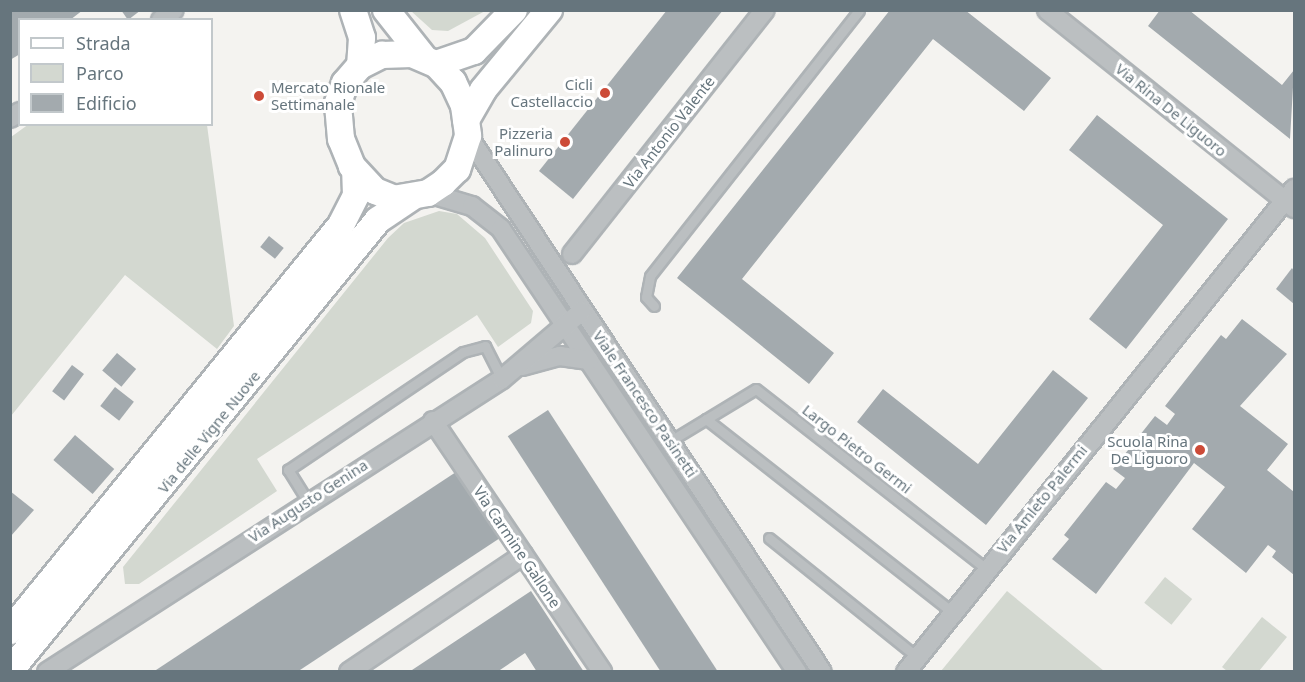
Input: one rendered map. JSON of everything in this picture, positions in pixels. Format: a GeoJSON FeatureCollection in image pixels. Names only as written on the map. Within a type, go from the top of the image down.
{"type":"FeatureCollection","features":[{"type":"Feature","properties":{"kind":"main road"},"geometry":{"type":"LineString","coordinates":[[353,10],[362,38],[360,66]]}},
{"type":"Feature","properties":{"kind":"main road"},"geometry":{"type":"LineString","coordinates":[[386,10],[457,89],[467,128]]}},
{"type":"Feature","properties":{"kind":"main road"},"geometry":{"type":"LineString","coordinates":[[514,10],[474,51],[430,61],[389,54],[360,66],[345,83],[337,111],[341,140],[355,172],[381,195],[419,195],[457,169],[467,128],[483,90],[549,10]]}},
{"type":"Feature","properties":{"kind":"main road","name":"Via delle Vigne Nuove"},"geometry":{"type":"LineString","coordinates":[[10,631],[341,225],[357,195],[355,172]]}},
{"type":"Feature","properties":{"kind":"main road","name":"Via delle Vigne Nuove"},"geometry":{"type":"LineString","coordinates":[[10,671],[378,219],[419,195]]}},
{"type":"Feature","properties":{"kind":"street","name":"Via Antonio Valente"},"geometry":{"type":"LineString","coordinates":[[572,254],[765,10]]}},
{"type":"Feature","properties":{"kind":"street","name":"Via Rina De Liguoro"},"geometry":{"type":"LineString","coordinates":[[1047,10],[1291,200]]}},
{"type":"Feature","properties":{"kind":"street","name":"Viale Francesco Pasinetti"},"geometry":{"type":"LineString","coordinates":[[467,128],[582,311],[822,672]]}},
{"type":"Feature","properties":{"kind":"street","name":"Viale Francesco Pasinetti"},"geometry":{"type":"LineString","coordinates":[[419,195],[462,202],[489,217],[564,323],[797,672]]}},
{"type":"Feature","properties":{"kind":"street","name":"Via Amleto Palermi"},"geometry":{"type":"LineString","coordinates":[[911,664],[986,569],[1291,200]]}},
{"type":"Feature","properties":{"kind":"street","name":"Via Augusto Genina"},"geometry":{"type":"LineString","coordinates":[[50,671],[307,500],[502,379],[520,366],[564,323],[582,311]]}},
{"type":"Feature","properties":{"kind":"street"},"geometry":{"type":"LineString","coordinates":[[520,366],[560,356],[589,360]]}},
{"type":"Feature","properties":{"kind":"street","name":"Via Carmine Gallone"},"geometry":{"type":"LineString","coordinates":[[433,421],[602,672]]}},
{"type":"Feature","properties":{"kind":"street"},"geometry":{"type":"LineString","coordinates":[[349,672],[523,555]]}},
{"type":"Feature","properties":{"kind":"lane"},"geometry":{"type":"LineString","coordinates":[[654,306],[646,297],[650,276],[859,10]]}},
{"type":"Feature","properties":{"kind":"lane"},"geometry":{"type":"LineString","coordinates":[[307,500],[288,470],[463,352],[485,346],[502,379]]}},
{"type":"Feature","properties":{"kind":"lane","name":"Largo Pietro Germi"},"geometry":{"type":"LineString","coordinates":[[670,441],[756,389],[986,569]]}},
{"type":"Feature","properties":{"kind":"lane"},"geometry":{"type":"LineString","coordinates":[[706,419],[952,612]]}},
{"type":"Feature","properties":{"kind":"lane"},"geometry":{"type":"LineString","coordinates":[[769,538],[911,664]]}},
{"type":"Feature","properties":{"kind":"green space"},"geometry":{"type":"Polygon","coordinates":[[[411,11],[485,11],[448,31],[432,30],[411,11]]]}},
{"type":"Feature","properties":{"kind":"green space"},"geometry":{"type":"Polygon","coordinates":[[[26,126],[207,126],[234,326],[217,349],[125,275],[11,416],[11,137],[26,126]]]}},
{"type":"Feature","properties":{"kind":"green space"},"geometry":{"type":"Polygon","coordinates":[[[439,211],[457,214],[485,238],[533,311],[531,323],[498,347],[477,315],[257,459],[277,491],[139,584],[125,584],[123,567],[388,238],[404,223],[439,211]]]}},
{"type":"Feature","properties":{"kind":"green space"},"geometry":{"type":"Polygon","coordinates":[[[1165,577],[1192,599],[1171,625],[1144,603],[1165,577]]]}},
{"type":"Feature","properties":{"kind":"green space"},"geometry":{"type":"Polygon","coordinates":[[[1007,591],[1104,671],[941,671],[1007,591]]]}},
{"type":"Feature","properties":{"kind":"green space"},"geometry":{"type":"Polygon","coordinates":[[[1262,617],[1287,637],[1259,671],[1227,671],[1222,667],[1262,617]]]}},
{"type":"Feature","properties":{"kind":"building"},"geometry":{"type":"Polygon","coordinates":[[[10,10],[83,10],[73,18],[18,18],[18,55],[10,60],[10,10]]]}},
{"type":"Feature","properties":{"kind":"building"},"geometry":{"type":"Polygon","coordinates":[[[121,10],[141,10],[131,18],[127,18],[121,10]]]}},
{"type":"Feature","properties":{"kind":"building"},"geometry":{"type":"Polygon","coordinates":[[[667,10],[723,10],[573,199],[539,171],[667,10]]]}},
{"type":"Feature","properties":{"kind":"building"},"geometry":{"type":"Polygon","coordinates":[[[890,10],[965,10],[1051,78],[1024,111],[933,39],[742,279],[834,353],[809,384],[677,278],[890,10]]]}},
{"type":"Feature","properties":{"kind":"building"},"geometry":{"type":"Polygon","coordinates":[[[1160,10],[1189,10],[1282,85],[1294,70],[1290,139],[1148,26],[1160,10]]]}},
{"type":"Feature","properties":{"kind":"building"},"geometry":{"type":"Polygon","coordinates":[[[1097,115],[1228,219],[1126,349],[1089,319],[1163,225],[1069,150],[1097,115]]]}},
{"type":"Feature","properties":{"kind":"building"},"geometry":{"type":"Polygon","coordinates":[[[269,236],[284,248],[275,259],[260,247],[269,236]]]}},
{"type":"Feature","properties":{"kind":"building"},"geometry":{"type":"Polygon","coordinates":[[[1292,268],[1294,271],[1294,304],[1276,289],[1292,268]]]}},
{"type":"Feature","properties":{"kind":"building"},"geometry":{"type":"Polygon","coordinates":[[[1242,319],[1287,354],[1240,406],[1288,444],[1267,470],[1294,492],[1294,575],[1272,557],[1276,551],[1268,545],[1246,573],[1192,529],[1225,487],[1194,463],[1096,594],[1052,559],[1069,539],[1064,535],[1106,482],[1116,489],[1125,478],[1113,469],[1155,416],[1167,425],[1175,414],[1165,406],[1221,335],[1226,339],[1242,319]]]}},
{"type":"Feature","properties":{"kind":"building"},"geometry":{"type":"Polygon","coordinates":[[[117,353],[136,369],[121,387],[102,371],[117,353]]]}},
{"type":"Feature","properties":{"kind":"building"},"geometry":{"type":"Polygon","coordinates":[[[72,365],[84,374],[64,400],[52,391],[72,365]]]}},
{"type":"Feature","properties":{"kind":"building"},"geometry":{"type":"Polygon","coordinates":[[[1053,370],[1088,398],[986,525],[857,422],[883,389],[978,464],[1053,370]]]}},
{"type":"Feature","properties":{"kind":"building"},"geometry":{"type":"Polygon","coordinates":[[[115,387],[134,402],[119,421],[100,406],[115,387]]]}},
{"type":"Feature","properties":{"kind":"building"},"geometry":{"type":"Polygon","coordinates":[[[548,410],[718,672],[661,672],[508,436],[548,410]]]}},
{"type":"Feature","properties":{"kind":"building"},"geometry":{"type":"Polygon","coordinates":[[[75,435],[114,469],[93,494],[53,460],[75,435]]]}},
{"type":"Feature","properties":{"kind":"building"},"geometry":{"type":"Polygon","coordinates":[[[456,472],[500,538],[297,672],[153,672],[456,472]]]}},
{"type":"Feature","properties":{"kind":"building"},"geometry":{"type":"Polygon","coordinates":[[[10,491],[34,510],[10,537],[10,491]]]}},
{"type":"Feature","properties":{"kind":"building"},"geometry":{"type":"Polygon","coordinates":[[[531,591],[584,672],[537,672],[525,653],[497,672],[409,672],[531,591]]]}},
{"type":"Feature","properties":{"kind":"place","name":"Cicli Castellaccio"},"geometry":{"type":"Point","coordinates":[605,93]}},
{"type":"Feature","properties":{"kind":"place","name":"Mercato Rionale Settimanale"},"geometry":{"type":"Point","coordinates":[259,96]}},
{"type":"Feature","properties":{"kind":"place","name":"Pizzeria Palinuro"},"geometry":{"type":"Point","coordinates":[565,142]}},
{"type":"Feature","properties":{"kind":"place","name":"Scuola Rina De Liguoro"},"geometry":{"type":"Point","coordinates":[1200,450]}}]}
